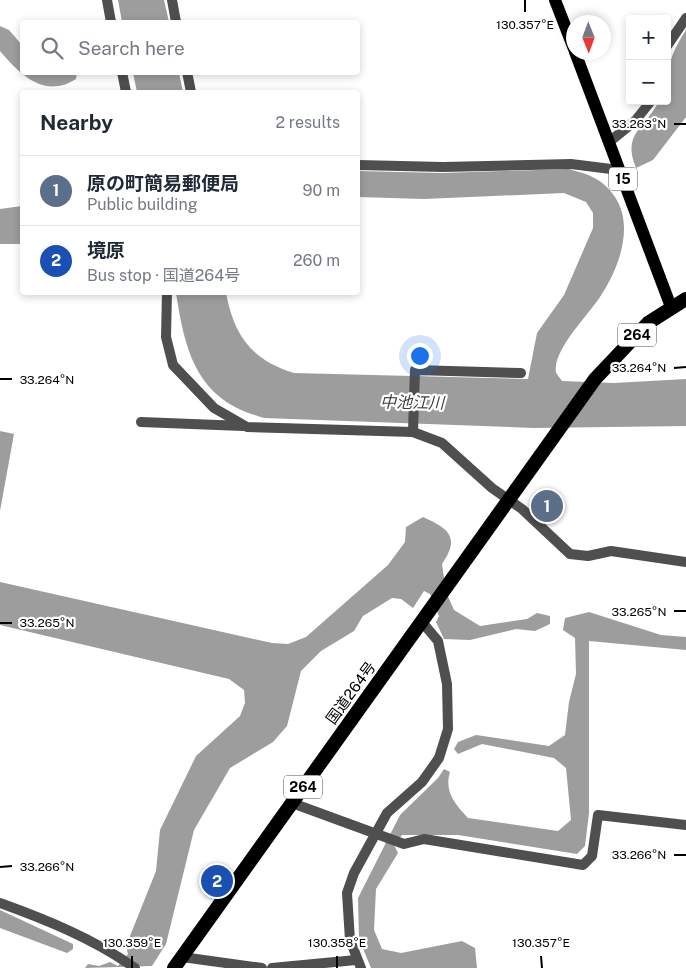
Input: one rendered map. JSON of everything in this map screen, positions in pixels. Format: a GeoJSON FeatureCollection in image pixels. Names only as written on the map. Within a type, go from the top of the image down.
{"type":"FeatureCollection","features":[{"type":"Feature","properties":{"kind":"highway","name":"264"},"geometry":{"type":"LineString","coordinates":[[671,306],[686,299]]}},
{"type":"Feature","properties":{"kind":"highway","name":"国道264号"},"geometry":{"type":"LineString","coordinates":[[178,962],[595,379],[648,323],[671,306]]}},
{"type":"Feature","properties":{"kind":"main road","name":"15"},"geometry":{"type":"LineString","coordinates":[[555,0],[566,30]]}},
{"type":"Feature","properties":{"kind":"main road","name":"15"},"geometry":{"type":"LineString","coordinates":[[577,60],[671,306]]}},
{"type":"Feature","properties":{"kind":"street"},"geometry":{"type":"LineString","coordinates":[[107,0],[111,20]]}},
{"type":"Feature","properties":{"kind":"street"},"geometry":{"type":"LineString","coordinates":[[172,0],[176,20]]}},
{"type":"Feature","properties":{"kind":"street"},"geometry":{"type":"LineString","coordinates":[[671,40],[686,18]]}},
{"type":"Feature","properties":{"kind":"street"},"geometry":{"type":"LineString","coordinates":[[123,75],[126,90]]}},
{"type":"Feature","properties":{"kind":"street"},"geometry":{"type":"LineString","coordinates":[[187,75],[190,90]]}},
{"type":"Feature","properties":{"kind":"street"},"geometry":{"type":"LineString","coordinates":[[609,142],[635,121],[648,105]]}},
{"type":"Feature","properties":{"kind":"street"},"geometry":{"type":"LineString","coordinates":[[360,165],[571,164],[619,170]]}},
{"type":"Feature","properties":{"kind":"street"},"geometry":{"type":"LineString","coordinates":[[167,295],[166,337],[173,365],[214,408],[247,426]]}},
{"type":"Feature","properties":{"kind":"street"},"geometry":{"type":"LineString","coordinates":[[413,432],[414,370],[521,373]]}},
{"type":"Feature","properties":{"kind":"street"},"geometry":{"type":"LineString","coordinates":[[141,422],[413,432],[442,443],[570,554],[588,556],[611,552],[686,562]]}},
{"type":"Feature","properties":{"kind":"street"},"geometry":{"type":"LineString","coordinates":[[272,968],[358,964],[350,940],[347,893],[354,873],[387,813],[422,782],[439,758],[448,729],[447,684],[438,641],[422,622]]}},
{"type":"Feature","properties":{"kind":"street"},"geometry":{"type":"LineString","coordinates":[[292,803],[404,844],[424,839],[583,864],[592,856],[598,815],[686,825]]}},
{"type":"Feature","properties":{"kind":"street"},"geometry":{"type":"LineString","coordinates":[[0,903],[44,919],[115,954],[135,968]]}},
{"type":"Feature","properties":{"kind":"street"},"geometry":{"type":"LineString","coordinates":[[178,962],[262,968]]}},
{"type":"Feature","properties":{"kind":"water"},"geometry":{"type":"Polygon","coordinates":[[[118,0],[164,0],[169,20],[122,20],[118,0]]]}},
{"type":"Feature","properties":{"kind":"water"},"geometry":{"type":"Polygon","coordinates":[[[0,26],[9,30],[20,43],[20,72],[16,68],[0,51],[0,26]]]}},
{"type":"Feature","properties":{"kind":"water"},"geometry":{"type":"Polygon","coordinates":[[[686,30],[686,117],[653,160],[636,168],[632,156],[633,139],[657,105],[671,105],[671,60],[675,48],[686,30]]]}},
{"type":"Feature","properties":{"kind":"water"},"geometry":{"type":"Polygon","coordinates":[[[24,75],[77,75],[76,79],[65,85],[54,86],[34,82],[24,75]]]}},
{"type":"Feature","properties":{"kind":"water"},"geometry":{"type":"Polygon","coordinates":[[[133,75],[179,75],[183,90],[137,90],[133,75]]]}},
{"type":"Feature","properties":{"kind":"water","name":"中池江川"},"geometry":{"type":"Polygon","coordinates":[[[568,169],[595,178],[606,186],[615,197],[621,209],[624,221],[622,248],[607,286],[565,344],[556,363],[556,372],[562,381],[614,383],[686,379],[686,426],[534,428],[264,418],[238,409],[208,386],[192,358],[186,342],[176,295],[226,295],[234,321],[247,344],[266,361],[294,373],[528,379],[537,333],[564,295],[593,228],[593,213],[586,202],[564,193],[424,199],[360,197],[360,171],[442,173],[568,169]]]}},
{"type":"Feature","properties":{"kind":"water"},"geometry":{"type":"Polygon","coordinates":[[[20,206],[20,244],[0,244],[0,209],[20,206]]]}},
{"type":"Feature","properties":{"kind":"water"},"geometry":{"type":"Polygon","coordinates":[[[0,431],[14,434],[0,511],[0,431]]]}},
{"type":"Feature","properties":{"kind":"water"},"geometry":{"type":"Polygon","coordinates":[[[423,517],[446,530],[451,541],[442,564],[446,592],[454,610],[480,626],[527,619],[537,613],[550,616],[550,624],[535,631],[516,629],[470,640],[444,639],[436,622],[439,616],[430,594],[424,591],[413,608],[401,599],[392,598],[363,616],[354,631],[321,651],[301,671],[287,726],[273,742],[230,768],[194,830],[166,944],[152,966],[85,968],[88,964],[99,966],[110,962],[118,966],[128,954],[126,946],[156,871],[160,830],[196,756],[240,716],[245,703],[244,690],[229,679],[0,625],[0,582],[272,643],[288,644],[306,637],[388,565],[405,542],[406,527],[423,517]]]}},
{"type":"Feature","properties":{"kind":"water"},"geometry":{"type":"Polygon","coordinates":[[[589,612],[661,635],[686,637],[686,650],[589,641],[589,813],[585,846],[577,854],[458,835],[402,835],[394,845],[398,853],[376,889],[374,930],[382,949],[401,953],[462,941],[475,948],[477,968],[371,968],[359,939],[358,898],[400,815],[438,778],[444,769],[450,772],[448,786],[452,797],[468,818],[558,831],[571,820],[566,768],[554,758],[482,744],[458,754],[454,749],[458,742],[476,735],[549,746],[565,735],[569,702],[576,674],[575,638],[563,630],[565,618],[589,612]]]}},
{"type":"Feature","properties":{"kind":"water"},"geometry":{"type":"Polygon","coordinates":[[[0,910],[73,944],[73,949],[67,953],[0,928],[0,910]]]}},
{"type":"Feature","properties":{"kind":"place","name":"原の町簡易郵便局"},"geometry":{"type":"Point","coordinates":[547,506]}},
{"type":"Feature","properties":{"kind":"place","name":"境原"},"geometry":{"type":"Point","coordinates":[217,881]}}]}
